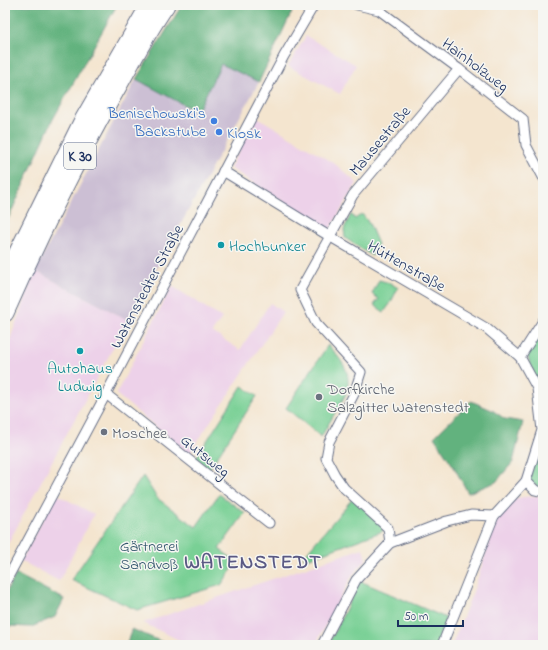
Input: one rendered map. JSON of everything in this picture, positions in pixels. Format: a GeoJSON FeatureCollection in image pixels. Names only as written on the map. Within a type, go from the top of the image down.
{"type":"FeatureCollection","features":[{"type":"Feature","properties":{"kind":"highway","name":"K 30"},"geometry":{"type":"LineString","coordinates":[[5,281],[16,255],[82,122],[143,16],[151,5]]}},
{"type":"Feature","properties":{"kind":"highway","name":"K 30"},"geometry":{"type":"LineString","coordinates":[[5,313],[26,265],[95,126],[154,22],[166,5]]}},
{"type":"Feature","properties":{"kind":"street","name":"Watenstedter Straße"},"geometry":{"type":"LineString","coordinates":[[5,583],[284,56],[314,5]]}},
{"type":"Feature","properties":{"kind":"street","name":"Hainholzweg"},"geometry":{"type":"LineString","coordinates":[[356,5],[379,10],[523,118],[526,145],[543,177]]}},
{"type":"Feature","properties":{"kind":"street","name":"Mausestraße"},"geometry":{"type":"LineString","coordinates":[[390,543],[388,528],[344,488],[326,458],[329,442],[354,394],[361,372],[316,323],[300,290],[352,195],[459,69]]}},
{"type":"Feature","properties":{"kind":"street","name":"Hüttenstraße"},"geometry":{"type":"LineString","coordinates":[[223,172],[486,328],[520,357],[537,388],[542,414],[542,430],[526,481],[494,516],[442,645]]}},
{"type":"Feature","properties":{"kind":"street"},"geometry":{"type":"LineString","coordinates":[[520,357],[543,321]]}},
{"type":"Feature","properties":{"kind":"street","name":"Gutsweg"},"geometry":{"type":"LineString","coordinates":[[106,394],[269,523]]}},
{"type":"Feature","properties":{"kind":"street"},"geometry":{"type":"LineString","coordinates":[[526,481],[535,490],[543,492]]}},
{"type":"Feature","properties":{"kind":"street"},"geometry":{"type":"LineString","coordinates":[[322,645],[356,580],[390,543],[447,520],[471,515],[494,516]]}},
{"type":"Feature","properties":{"kind":"shaded area"},"geometry":{"type":"Polygon","coordinates":[[[306,36],[356,65],[340,94],[288,66],[306,36]]]}},
{"type":"Feature","properties":{"kind":"shaded area"},"geometry":{"type":"Polygon","coordinates":[[[221,64],[259,82],[128,320],[35,271],[136,79],[197,112],[221,64]]]}},
{"type":"Feature","properties":{"kind":"shaded area"},"geometry":{"type":"Polygon","coordinates":[[[257,117],[334,163],[357,183],[329,231],[230,168],[257,117]]]}},
{"type":"Feature","properties":{"kind":"shaded area"},"geometry":{"type":"Polygon","coordinates":[[[35,271],[128,320],[5,549],[5,353],[35,271]]]}},
{"type":"Feature","properties":{"kind":"shaded area"},"geometry":{"type":"Polygon","coordinates":[[[172,286],[222,318],[212,332],[240,350],[270,303],[283,312],[189,454],[116,394],[172,286]]]}},
{"type":"Feature","properties":{"kind":"shaded area"},"geometry":{"type":"Polygon","coordinates":[[[56,494],[94,514],[59,581],[21,561],[56,494]]]}},
{"type":"Feature","properties":{"kind":"shaded area"},"geometry":{"type":"Polygon","coordinates":[[[543,496],[543,645],[452,645],[476,584],[498,514],[516,498],[543,496]]]}},
{"type":"Feature","properties":{"kind":"shaded area"},"geometry":{"type":"Polygon","coordinates":[[[363,548],[366,560],[353,574],[315,645],[190,645],[143,623],[363,548]]]}},
{"type":"Feature","properties":{"kind":"green space"},"geometry":{"type":"Polygon","coordinates":[[[5,5],[117,5],[52,121],[5,226],[5,5]]]}},
{"type":"Feature","properties":{"kind":"green space"},"geometry":{"type":"Polygon","coordinates":[[[182,5],[295,5],[259,82],[221,64],[197,112],[136,79],[182,5]]]}},
{"type":"Feature","properties":{"kind":"green space"},"geometry":{"type":"Polygon","coordinates":[[[351,214],[355,219],[362,214],[369,223],[378,244],[372,256],[345,238],[344,229],[351,214]]]}},
{"type":"Feature","properties":{"kind":"green space"},"geometry":{"type":"Polygon","coordinates":[[[379,280],[390,283],[398,288],[384,312],[374,305],[379,299],[372,294],[379,280]]]}},
{"type":"Feature","properties":{"kind":"green space"},"geometry":{"type":"Polygon","coordinates":[[[543,331],[543,404],[527,354],[543,331]]]}},
{"type":"Feature","properties":{"kind":"green space"},"geometry":{"type":"Polygon","coordinates":[[[328,345],[342,362],[348,381],[345,396],[321,437],[286,408],[328,345]]]}},
{"type":"Feature","properties":{"kind":"green space"},"geometry":{"type":"Polygon","coordinates":[[[242,386],[257,396],[209,469],[196,458],[242,386]]]}},
{"type":"Feature","properties":{"kind":"green space"},"geometry":{"type":"Polygon","coordinates":[[[471,401],[492,410],[505,419],[523,422],[513,462],[496,482],[468,493],[454,467],[434,437],[471,401]]]}},
{"type":"Feature","properties":{"kind":"green space"},"geometry":{"type":"Polygon","coordinates":[[[543,435],[543,490],[528,481],[543,435]]]}},
{"type":"Feature","properties":{"kind":"green space","name":"Gärtnerei Sandvoß"},"geometry":{"type":"Polygon","coordinates":[[[143,476],[157,498],[196,527],[219,494],[245,513],[219,549],[237,562],[221,585],[137,610],[71,580],[143,476]]]}},
{"type":"Feature","properties":{"kind":"green space"},"geometry":{"type":"Polygon","coordinates":[[[353,498],[382,525],[383,531],[307,559],[303,557],[353,498]]]}},
{"type":"Feature","properties":{"kind":"green space"},"geometry":{"type":"Polygon","coordinates":[[[16,574],[64,599],[55,617],[31,627],[7,626],[5,623],[5,594],[16,574]]]}},
{"type":"Feature","properties":{"kind":"green space"},"geometry":{"type":"Polygon","coordinates":[[[360,581],[446,618],[436,645],[328,645],[360,581]]]}},
{"type":"Feature","properties":{"kind":"green space"},"geometry":{"type":"Polygon","coordinates":[[[132,629],[169,645],[132,645],[127,642],[132,629]]]}},
{"type":"Feature","properties":{"kind":"place","name":"Benischowski's Backstube"},"geometry":{"type":"Point","coordinates":[214,121]}},
{"type":"Feature","properties":{"kind":"place","name":"Kiosk"},"geometry":{"type":"Point","coordinates":[219,132]}},
{"type":"Feature","properties":{"kind":"place","name":"Hochbunker"},"geometry":{"type":"Point","coordinates":[221,245]}},
{"type":"Feature","properties":{"kind":"place","name":"Autohaus Ludwig"},"geometry":{"type":"Point","coordinates":[80,351]}},
{"type":"Feature","properties":{"kind":"place","name":"Dorfkirche Salzgitter Watenstedt"},"geometry":{"type":"Point","coordinates":[319,397]}},
{"type":"Feature","properties":{"kind":"place","name":"Moschee"},"geometry":{"type":"Point","coordinates":[104,432]}},
{"type":"Feature","properties":{"kind":"district","name":"WATENSTEDT"},"geometry":{"type":"Point","coordinates":[253,561]}}]}
